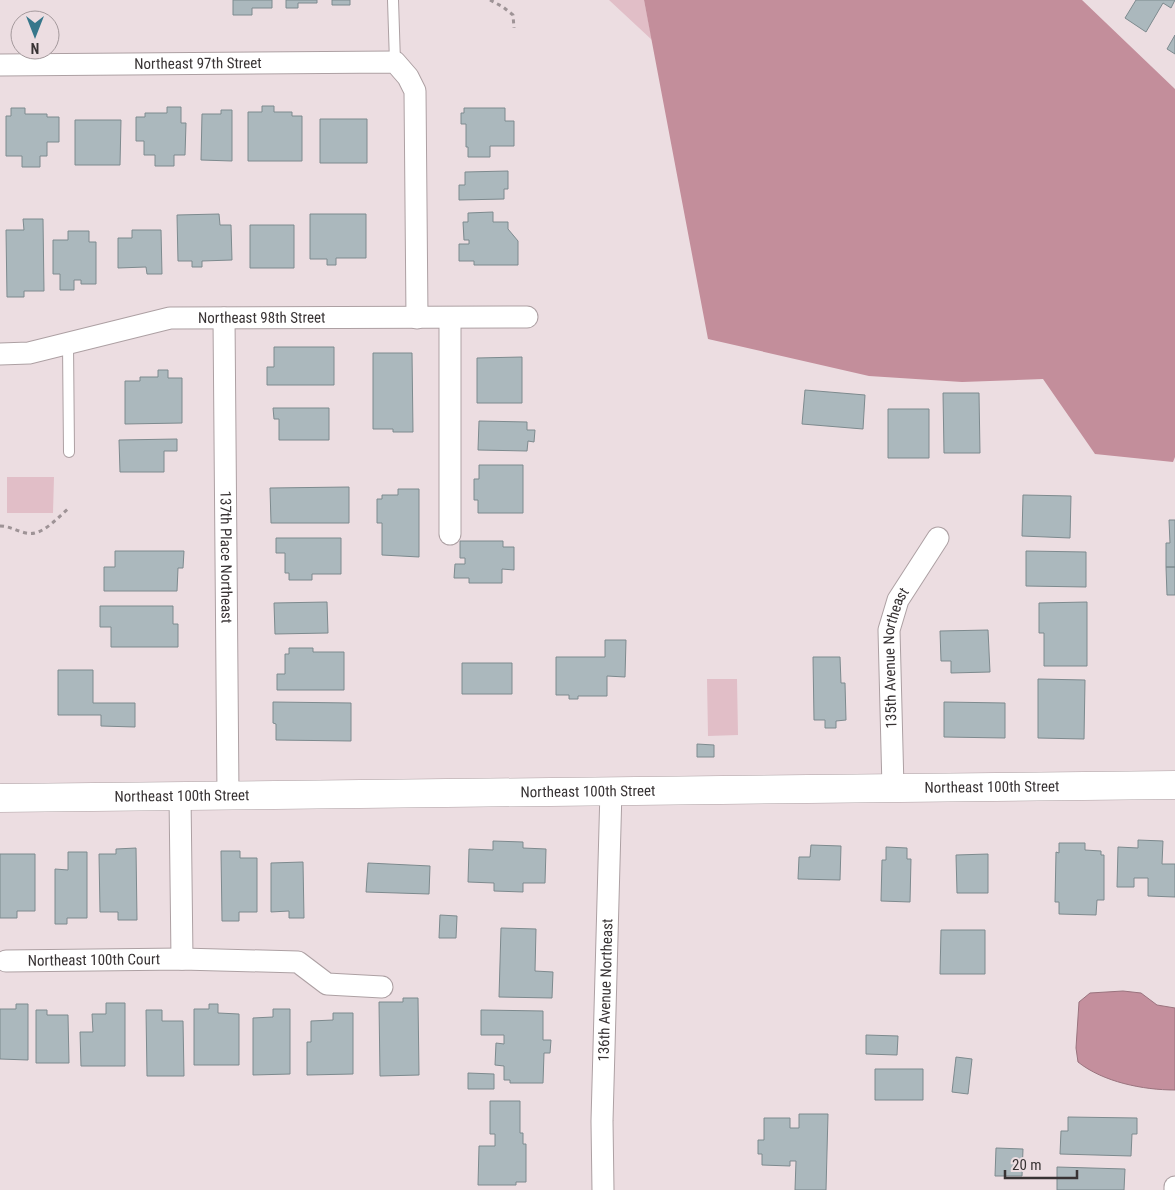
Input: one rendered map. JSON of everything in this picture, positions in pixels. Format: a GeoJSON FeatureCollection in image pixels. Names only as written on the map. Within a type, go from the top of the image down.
{"type":"FeatureCollection","features":[{"type":"Feature","properties":{"kind":"street","name":"Northeast 97th Street"},"geometry":{"type":"LineString","coordinates":[[0,65],[395,62]]}},
{"type":"Feature","properties":{"kind":"street"},"geometry":{"type":"LineString","coordinates":[[395,62],[408,77],[415,91],[417,318]]}},
{"type":"Feature","properties":{"kind":"street","name":"Northeast 98th Street"},"geometry":{"type":"LineString","coordinates":[[0,354],[29,353],[170,318],[527,317]]}},
{"type":"Feature","properties":{"kind":"street","name":"137th Place Northeast"},"geometry":{"type":"LineString","coordinates":[[224,318],[228,795]]}},
{"type":"Feature","properties":{"kind":"street"},"geometry":{"type":"LineString","coordinates":[[450,318],[450,534]]}},
{"type":"Feature","properties":{"kind":"street","name":"135th Avenue Northeast"},"geometry":{"type":"LineString","coordinates":[[893,788],[889,630],[898,600],[938,538]]}},
{"type":"Feature","properties":{"kind":"street","name":"Northeast 100th Street"},"geometry":{"type":"LineString","coordinates":[[0,798],[1175,785]]}},
{"type":"Feature","properties":{"kind":"street","name":"136th Avenue Northeast"},"geometry":{"type":"LineString","coordinates":[[603,1190],[602,1121],[611,790]]}},
{"type":"Feature","properties":{"kind":"street","name":"Northeast 100th Court"},"geometry":{"type":"LineString","coordinates":[[180,795],[182,960]]}},
{"type":"Feature","properties":{"kind":"street","name":"Northeast 100th Court"},"geometry":{"type":"LineString","coordinates":[[6,961],[182,960],[298,962],[328,984],[382,987]]}},
{"type":"Feature","properties":{"kind":"lane"},"geometry":{"type":"LineString","coordinates":[[393,0],[395,62]]}},
{"type":"Feature","properties":{"kind":"lane"},"geometry":{"type":"LineString","coordinates":[[68,344],[68,452]]}},
{"type":"Feature","properties":{"kind":"path"},"geometry":{"type":"LineString","coordinates":[[490,0],[513,15],[514,28]]}},
{"type":"Feature","properties":{"kind":"path"},"geometry":{"type":"LineString","coordinates":[[0,526],[29,534],[43,530],[68,508]]}},
{"type":"Feature","properties":{"kind":"shaded area"},"geometry":{"type":"Polygon","coordinates":[[[609,0],[644,0],[652,40],[609,0]]]}},
{"type":"Feature","properties":{"kind":"shaded area"},"geometry":{"type":"Polygon","coordinates":[[[644,0],[1082,0],[1175,89],[1175,457],[1173,462],[1095,454],[1043,379],[962,382],[869,376],[708,339],[644,0]]]}},
{"type":"Feature","properties":{"kind":"shaded area"},"geometry":{"type":"Polygon","coordinates":[[[7,477],[54,477],[53,513],[7,513],[7,477]]]}},
{"type":"Feature","properties":{"kind":"shaded area"},"geometry":{"type":"Polygon","coordinates":[[[707,679],[737,679],[738,735],[708,736],[707,679]]]}},
{"type":"Feature","properties":{"kind":"shaded area"},"geometry":{"type":"Polygon","coordinates":[[[1123,991],[1141,993],[1157,1005],[1175,1008],[1175,1090],[1124,1084],[1099,1075],[1078,1062],[1076,1048],[1079,1002],[1090,993],[1123,991]]]}},
{"type":"Feature","properties":{"kind":"building"},"geometry":{"type":"Polygon","coordinates":[[[233,0],[272,0],[272,8],[252,8],[252,15],[233,15],[233,0]]]}},
{"type":"Feature","properties":{"kind":"building"},"geometry":{"type":"Polygon","coordinates":[[[286,0],[317,0],[317,3],[298,3],[298,8],[286,8],[286,0]]]}},
{"type":"Feature","properties":{"kind":"building"},"geometry":{"type":"Polygon","coordinates":[[[332,0],[350,0],[350,5],[332,5],[332,0]]]}},
{"type":"Feature","properties":{"kind":"building"},"geometry":{"type":"Polygon","coordinates":[[[1136,0],[1175,0],[1171,8],[1163,3],[1146,32],[1125,18],[1136,0]]]}},
{"type":"Feature","properties":{"kind":"building"},"geometry":{"type":"Polygon","coordinates":[[[1175,35],[1175,54],[1167,49],[1175,35]]]}},
{"type":"Feature","properties":{"kind":"building"},"geometry":{"type":"Polygon","coordinates":[[[262,106],[274,106],[274,112],[292,112],[292,116],[302,116],[302,161],[248,161],[248,112],[262,112],[262,106]]]}},
{"type":"Feature","properties":{"kind":"building"},"geometry":{"type":"Polygon","coordinates":[[[167,107],[181,107],[181,123],[186,123],[185,155],[174,155],[174,166],[155,166],[155,155],[144,155],[144,141],[136,141],[136,117],[145,117],[145,113],[167,113],[167,107]]]}},
{"type":"Feature","properties":{"kind":"building"},"geometry":{"type":"Polygon","coordinates":[[[11,108],[25,108],[25,114],[47,114],[47,117],[59,117],[59,142],[47,142],[47,156],[40,156],[40,167],[22,167],[22,156],[6,156],[6,116],[11,116],[11,108]]]}},
{"type":"Feature","properties":{"kind":"building"},"geometry":{"type":"Polygon","coordinates":[[[464,108],[505,108],[505,121],[514,121],[514,146],[490,146],[490,157],[468,157],[466,124],[461,124],[461,113],[464,113],[464,108]]]}},
{"type":"Feature","properties":{"kind":"building"},"geometry":{"type":"Polygon","coordinates":[[[221,110],[232,110],[232,161],[201,160],[202,114],[221,114],[221,110]]]}},
{"type":"Feature","properties":{"kind":"building"},"geometry":{"type":"Polygon","coordinates":[[[320,119],[367,119],[367,163],[320,163],[320,119]]]}},
{"type":"Feature","properties":{"kind":"building"},"geometry":{"type":"Polygon","coordinates":[[[75,120],[121,120],[120,165],[75,165],[75,120]]]}},
{"type":"Feature","properties":{"kind":"building"},"geometry":{"type":"Polygon","coordinates":[[[508,171],[508,189],[504,189],[504,199],[459,200],[459,185],[465,185],[465,172],[508,171]]]}},
{"type":"Feature","properties":{"kind":"building"},"geometry":{"type":"Polygon","coordinates":[[[493,212],[493,222],[508,222],[508,229],[518,241],[518,265],[474,265],[474,261],[459,261],[459,244],[469,244],[469,240],[464,240],[463,222],[468,222],[468,213],[493,212]]]}},
{"type":"Feature","properties":{"kind":"building"},"geometry":{"type":"Polygon","coordinates":[[[219,214],[220,225],[231,225],[232,260],[202,261],[202,267],[192,267],[192,261],[178,261],[177,215],[219,214]]]}},
{"type":"Feature","properties":{"kind":"building"},"geometry":{"type":"Polygon","coordinates":[[[310,214],[366,214],[366,258],[336,258],[336,265],[327,265],[327,259],[310,259],[310,214]]]}},
{"type":"Feature","properties":{"kind":"building"},"geometry":{"type":"Polygon","coordinates":[[[23,219],[43,219],[44,291],[24,291],[24,297],[7,297],[6,230],[24,230],[23,219]]]}},
{"type":"Feature","properties":{"kind":"building"},"geometry":{"type":"Polygon","coordinates":[[[250,225],[294,225],[294,268],[250,268],[250,225]]]}},
{"type":"Feature","properties":{"kind":"building"},"geometry":{"type":"Polygon","coordinates":[[[132,230],[161,230],[162,274],[147,274],[146,267],[118,268],[118,238],[132,238],[132,230]]]}},
{"type":"Feature","properties":{"kind":"building"},"geometry":{"type":"Polygon","coordinates":[[[68,231],[89,231],[89,242],[96,242],[96,284],[81,284],[81,280],[74,280],[74,290],[60,290],[60,274],[53,274],[53,240],[68,240],[68,231]]]}},
{"type":"Feature","properties":{"kind":"building"},"geometry":{"type":"Polygon","coordinates":[[[274,347],[334,347],[334,385],[267,385],[267,367],[274,367],[274,347]]]}},
{"type":"Feature","properties":{"kind":"building"},"geometry":{"type":"Polygon","coordinates":[[[373,353],[412,353],[413,432],[373,429],[373,353]]]}},
{"type":"Feature","properties":{"kind":"building"},"geometry":{"type":"Polygon","coordinates":[[[522,357],[522,403],[477,403],[477,358],[522,357]]]}},
{"type":"Feature","properties":{"kind":"building"},"geometry":{"type":"Polygon","coordinates":[[[158,370],[168,370],[168,378],[182,378],[182,423],[125,424],[125,381],[140,381],[140,377],[158,377],[158,370]]]}},
{"type":"Feature","properties":{"kind":"building"},"geometry":{"type":"Polygon","coordinates":[[[805,390],[865,395],[863,429],[802,424],[805,390]]]}},
{"type":"Feature","properties":{"kind":"building"},"geometry":{"type":"Polygon","coordinates":[[[943,393],[979,393],[980,453],[944,453],[943,393]]]}},
{"type":"Feature","properties":{"kind":"building"},"geometry":{"type":"Polygon","coordinates":[[[273,408],[329,408],[329,440],[279,440],[279,419],[274,419],[273,408]]]}},
{"type":"Feature","properties":{"kind":"building"},"geometry":{"type":"Polygon","coordinates":[[[888,409],[929,409],[929,458],[888,458],[888,409]]]}},
{"type":"Feature","properties":{"kind":"building"},"geometry":{"type":"Polygon","coordinates":[[[479,421],[527,422],[527,430],[535,430],[534,442],[528,441],[527,451],[478,450],[479,421]]]}},
{"type":"Feature","properties":{"kind":"building"},"geometry":{"type":"Polygon","coordinates":[[[177,439],[177,451],[164,451],[164,472],[120,472],[119,440],[177,439]]]}},
{"type":"Feature","properties":{"kind":"building"},"geometry":{"type":"Polygon","coordinates":[[[479,465],[523,465],[523,513],[478,513],[478,500],[474,500],[474,479],[479,479],[479,465]]]}},
{"type":"Feature","properties":{"kind":"building"},"geometry":{"type":"Polygon","coordinates":[[[349,487],[349,523],[271,523],[270,488],[349,487]]]}},
{"type":"Feature","properties":{"kind":"building"},"geometry":{"type":"Polygon","coordinates":[[[398,489],[419,489],[419,557],[382,555],[382,523],[377,523],[377,499],[382,499],[382,495],[398,495],[398,489]]]}},
{"type":"Feature","properties":{"kind":"building"},"geometry":{"type":"Polygon","coordinates":[[[1023,495],[1071,496],[1070,538],[1022,536],[1023,495]]]}},
{"type":"Feature","properties":{"kind":"building"},"geometry":{"type":"Polygon","coordinates":[[[1169,520],[1175,520],[1175,567],[1166,567],[1166,543],[1170,543],[1169,520]]]}},
{"type":"Feature","properties":{"kind":"building"},"geometry":{"type":"Polygon","coordinates":[[[276,538],[341,538],[341,574],[312,574],[312,580],[289,580],[289,573],[285,573],[285,553],[276,553],[276,538]]]}},
{"type":"Feature","properties":{"kind":"building"},"geometry":{"type":"Polygon","coordinates":[[[460,541],[503,541],[503,547],[514,547],[514,570],[502,569],[502,583],[469,583],[469,578],[454,578],[455,564],[465,564],[465,558],[460,558],[460,541]]]}},
{"type":"Feature","properties":{"kind":"building"},"geometry":{"type":"Polygon","coordinates":[[[115,551],[184,551],[183,568],[178,568],[177,591],[104,591],[104,567],[115,567],[115,551]]]}},
{"type":"Feature","properties":{"kind":"building"},"geometry":{"type":"Polygon","coordinates":[[[1026,551],[1086,552],[1086,587],[1026,586],[1026,551]]]}},
{"type":"Feature","properties":{"kind":"building"},"geometry":{"type":"Polygon","coordinates":[[[1166,567],[1175,567],[1175,595],[1167,595],[1166,567]]]}},
{"type":"Feature","properties":{"kind":"building"},"geometry":{"type":"Polygon","coordinates":[[[327,602],[328,633],[275,634],[274,603],[327,602]]]}},
{"type":"Feature","properties":{"kind":"building"},"geometry":{"type":"Polygon","coordinates":[[[1087,602],[1087,666],[1044,666],[1044,633],[1039,633],[1039,603],[1087,602]]]}},
{"type":"Feature","properties":{"kind":"building"},"geometry":{"type":"Polygon","coordinates":[[[100,606],[173,606],[173,624],[178,624],[178,647],[111,647],[111,627],[100,627],[100,606]]]}},
{"type":"Feature","properties":{"kind":"building"},"geometry":{"type":"Polygon","coordinates":[[[988,630],[990,672],[951,673],[951,661],[941,661],[940,631],[988,630]]]}},
{"type":"Feature","properties":{"kind":"building"},"geometry":{"type":"Polygon","coordinates":[[[605,640],[626,640],[625,677],[607,676],[607,696],[578,696],[578,699],[569,699],[569,695],[556,695],[556,657],[605,657],[605,640]]]}},
{"type":"Feature","properties":{"kind":"building"},"geometry":{"type":"Polygon","coordinates":[[[289,648],[313,648],[313,652],[344,652],[344,690],[277,690],[277,674],[285,674],[285,654],[289,654],[289,648]]]}},
{"type":"Feature","properties":{"kind":"building"},"geometry":{"type":"Polygon","coordinates":[[[813,657],[840,657],[841,683],[845,683],[846,720],[836,721],[836,728],[825,728],[825,720],[814,720],[813,657]]]}},
{"type":"Feature","properties":{"kind":"building"},"geometry":{"type":"Polygon","coordinates":[[[462,663],[512,663],[512,694],[462,694],[462,663]]]}},
{"type":"Feature","properties":{"kind":"building"},"geometry":{"type":"Polygon","coordinates":[[[58,670],[93,670],[93,703],[135,703],[135,727],[101,726],[101,715],[58,715],[58,670]]]}},
{"type":"Feature","properties":{"kind":"building"},"geometry":{"type":"Polygon","coordinates":[[[1038,679],[1085,680],[1084,739],[1038,738],[1038,679]]]}},
{"type":"Feature","properties":{"kind":"building"},"geometry":{"type":"Polygon","coordinates":[[[273,702],[351,703],[351,741],[276,740],[276,724],[273,723],[273,702]]]}},
{"type":"Feature","properties":{"kind":"building"},"geometry":{"type":"Polygon","coordinates":[[[944,702],[1005,703],[1005,738],[944,737],[944,702]]]}},
{"type":"Feature","properties":{"kind":"building"},"geometry":{"type":"Polygon","coordinates":[[[697,744],[714,745],[714,757],[697,757],[697,744]]]}},
{"type":"Feature","properties":{"kind":"building"},"geometry":{"type":"Polygon","coordinates":[[[1138,840],[1163,841],[1162,864],[1175,864],[1175,897],[1148,896],[1148,878],[1134,878],[1134,887],[1117,887],[1118,847],[1138,848],[1138,840]]]}},
{"type":"Feature","properties":{"kind":"building"},"geometry":{"type":"Polygon","coordinates":[[[493,841],[523,842],[523,848],[546,849],[545,883],[523,883],[523,892],[494,891],[494,883],[468,882],[469,849],[493,850],[493,841]]]}},
{"type":"Feature","properties":{"kind":"building"},"geometry":{"type":"Polygon","coordinates":[[[1059,843],[1085,843],[1085,850],[1101,851],[1101,855],[1104,855],[1104,900],[1097,900],[1096,915],[1059,914],[1059,902],[1055,902],[1056,852],[1059,853],[1059,843]]]}},
{"type":"Feature","properties":{"kind":"building"},"geometry":{"type":"Polygon","coordinates":[[[811,845],[841,846],[840,880],[798,879],[799,857],[810,857],[811,845]]]}},
{"type":"Feature","properties":{"kind":"building"},"geometry":{"type":"Polygon","coordinates":[[[886,847],[907,848],[907,859],[911,859],[910,902],[881,901],[882,860],[886,860],[886,847]]]}},
{"type":"Feature","properties":{"kind":"building"},"geometry":{"type":"Polygon","coordinates":[[[136,848],[137,920],[118,920],[118,912],[100,912],[99,854],[116,854],[116,849],[136,848]]]}},
{"type":"Feature","properties":{"kind":"building"},"geometry":{"type":"Polygon","coordinates":[[[221,851],[240,851],[240,858],[257,858],[257,912],[239,912],[239,921],[222,921],[221,851]]]}},
{"type":"Feature","properties":{"kind":"building"},"geometry":{"type":"Polygon","coordinates":[[[68,852],[87,852],[87,918],[67,918],[67,924],[55,924],[55,869],[68,870],[68,852]]]}},
{"type":"Feature","properties":{"kind":"building"},"geometry":{"type":"Polygon","coordinates":[[[0,854],[35,854],[35,911],[17,911],[17,918],[0,918],[0,854]]]}},
{"type":"Feature","properties":{"kind":"building"},"geometry":{"type":"Polygon","coordinates":[[[988,854],[988,893],[957,893],[956,855],[988,854]]]}},
{"type":"Feature","properties":{"kind":"building"},"geometry":{"type":"Polygon","coordinates":[[[303,862],[304,918],[289,918],[289,911],[271,912],[271,863],[303,862]]]}},
{"type":"Feature","properties":{"kind":"building"},"geometry":{"type":"Polygon","coordinates":[[[368,863],[430,866],[429,894],[366,892],[368,863]]]}},
{"type":"Feature","properties":{"kind":"building"},"geometry":{"type":"Polygon","coordinates":[[[440,915],[457,916],[456,938],[439,938],[440,915]]]}},
{"type":"Feature","properties":{"kind":"building"},"geometry":{"type":"Polygon","coordinates":[[[501,928],[536,929],[535,971],[553,972],[552,998],[499,997],[501,928]]]}},
{"type":"Feature","properties":{"kind":"building"},"geometry":{"type":"Polygon","coordinates":[[[941,930],[985,930],[985,974],[940,974],[941,930]]]}},
{"type":"Feature","properties":{"kind":"building"},"geometry":{"type":"Polygon","coordinates":[[[403,998],[418,998],[419,1075],[380,1076],[379,1002],[403,1002],[403,998]]]}},
{"type":"Feature","properties":{"kind":"building"},"geometry":{"type":"Polygon","coordinates":[[[106,1003],[125,1003],[125,1066],[81,1066],[80,1032],[93,1032],[92,1014],[106,1014],[106,1003]]]}},
{"type":"Feature","properties":{"kind":"building"},"geometry":{"type":"Polygon","coordinates":[[[16,1004],[28,1004],[28,1060],[0,1059],[0,1009],[16,1009],[16,1004]]]}},
{"type":"Feature","properties":{"kind":"building"},"geometry":{"type":"Polygon","coordinates":[[[209,1004],[218,1004],[218,1013],[239,1014],[239,1065],[194,1065],[194,1009],[209,1009],[209,1004]]]}},
{"type":"Feature","properties":{"kind":"building"},"geometry":{"type":"Polygon","coordinates":[[[273,1009],[290,1009],[290,1074],[253,1075],[253,1018],[273,1017],[273,1009]]]}},
{"type":"Feature","properties":{"kind":"building"},"geometry":{"type":"Polygon","coordinates":[[[36,1010],[47,1010],[47,1015],[68,1015],[69,1063],[36,1063],[36,1010]]]}},
{"type":"Feature","properties":{"kind":"building"},"geometry":{"type":"Polygon","coordinates":[[[146,1010],[162,1010],[162,1021],[183,1021],[184,1076],[147,1076],[146,1010]]]}},
{"type":"Feature","properties":{"kind":"building"},"geometry":{"type":"Polygon","coordinates":[[[481,1010],[543,1011],[543,1040],[551,1040],[550,1053],[544,1053],[543,1083],[510,1083],[510,1080],[504,1080],[504,1066],[495,1065],[496,1043],[504,1044],[504,1035],[481,1035],[481,1010]]]}},
{"type":"Feature","properties":{"kind":"building"},"geometry":{"type":"Polygon","coordinates":[[[333,1013],[353,1013],[353,1074],[307,1075],[307,1042],[311,1042],[311,1021],[333,1020],[333,1013]]]}},
{"type":"Feature","properties":{"kind":"building"},"geometry":{"type":"Polygon","coordinates":[[[866,1035],[898,1036],[897,1055],[866,1054],[866,1035]]]}},
{"type":"Feature","properties":{"kind":"building"},"geometry":{"type":"Polygon","coordinates":[[[956,1057],[972,1059],[968,1094],[952,1092],[956,1057]]]}},
{"type":"Feature","properties":{"kind":"building"},"geometry":{"type":"Polygon","coordinates":[[[875,1069],[923,1069],[923,1100],[875,1100],[875,1069]]]}},
{"type":"Feature","properties":{"kind":"building"},"geometry":{"type":"Polygon","coordinates":[[[468,1073],[494,1074],[494,1089],[468,1089],[468,1073]]]}},
{"type":"Feature","properties":{"kind":"building"},"geometry":{"type":"Polygon","coordinates":[[[490,1101],[520,1101],[520,1133],[523,1133],[523,1144],[526,1144],[526,1182],[516,1182],[516,1185],[478,1185],[479,1146],[495,1146],[495,1134],[490,1134],[490,1101]]]}},
{"type":"Feature","properties":{"kind":"building"},"geometry":{"type":"Polygon","coordinates":[[[799,1114],[828,1114],[826,1190],[795,1190],[796,1161],[790,1161],[790,1166],[762,1165],[762,1154],[758,1154],[758,1140],[764,1140],[764,1118],[790,1118],[790,1128],[799,1128],[799,1114]]]}},
{"type":"Feature","properties":{"kind":"building"},"geometry":{"type":"Polygon","coordinates":[[[1068,1117],[1137,1118],[1137,1134],[1132,1134],[1131,1156],[1060,1154],[1061,1131],[1068,1131],[1068,1117]]]}},
{"type":"Feature","properties":{"kind":"building"},"geometry":{"type":"Polygon","coordinates":[[[996,1148],[1023,1149],[1022,1176],[995,1176],[996,1148]]]}},
{"type":"Feature","properties":{"kind":"building"},"geometry":{"type":"Polygon","coordinates":[[[1057,1167],[1125,1169],[1124,1190],[1057,1190],[1057,1167]]]}}]}
